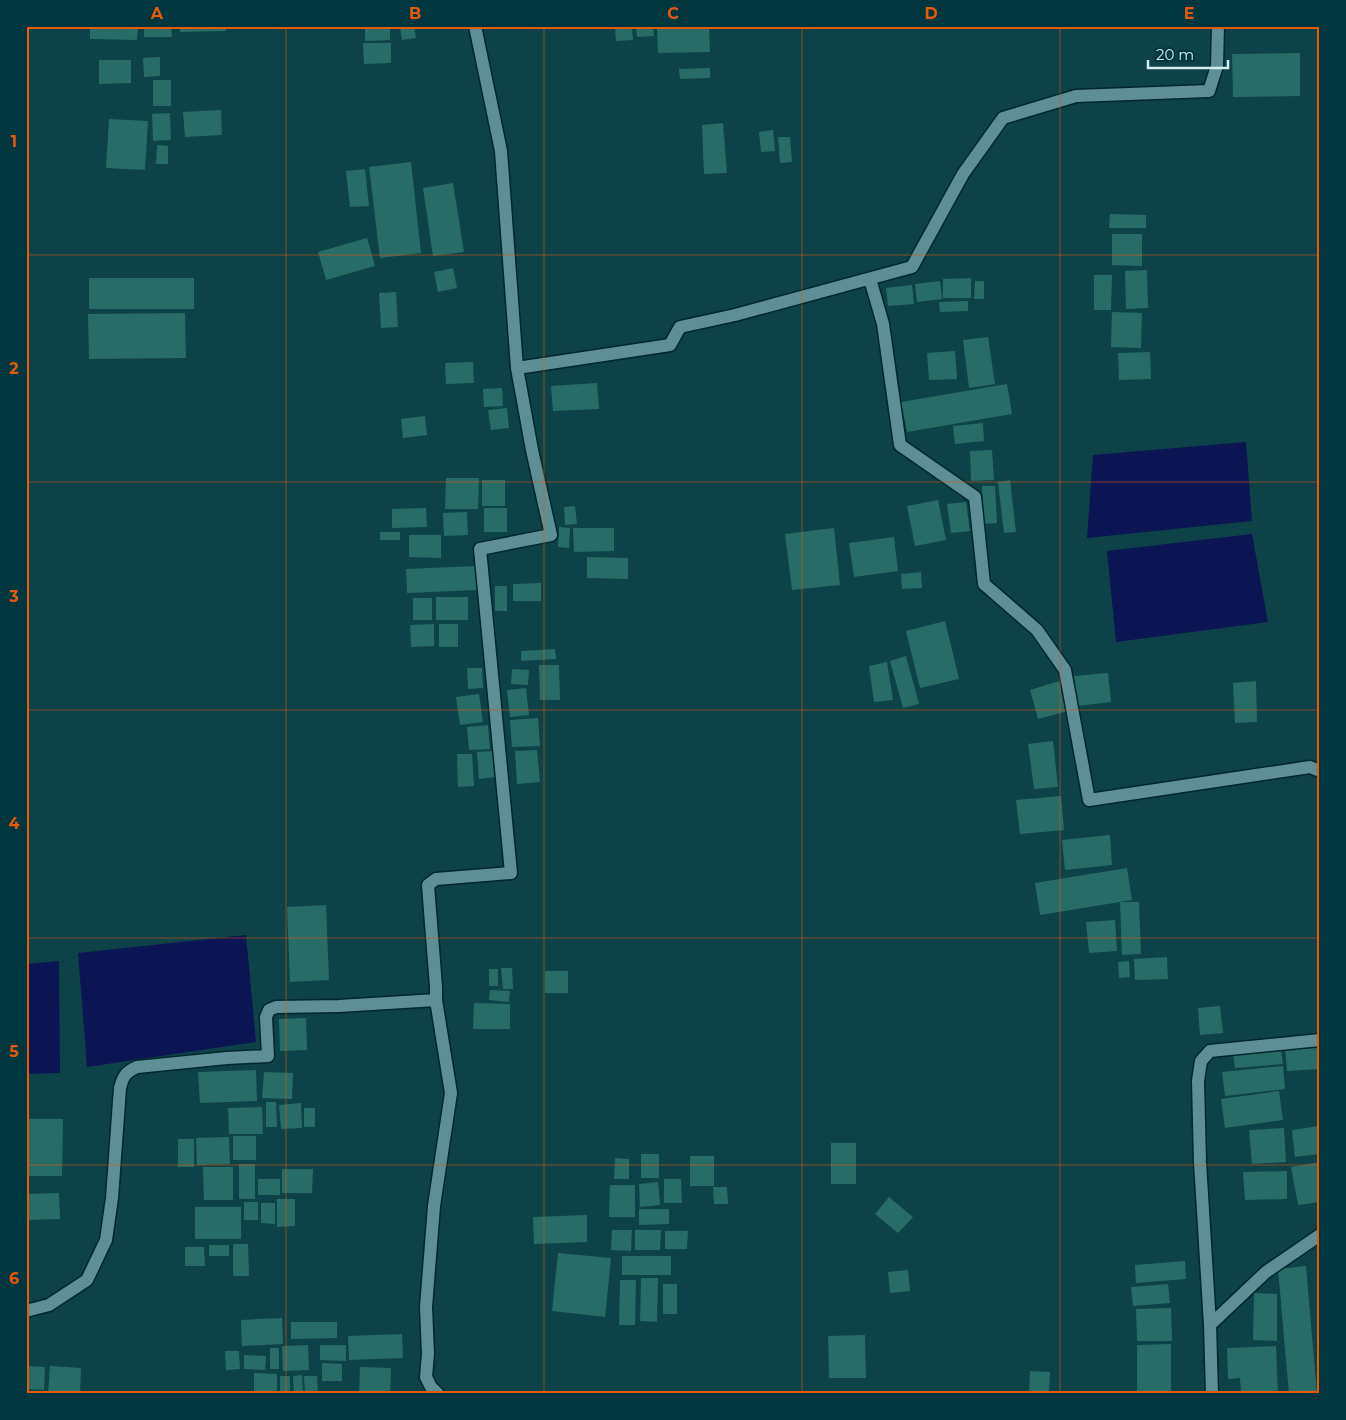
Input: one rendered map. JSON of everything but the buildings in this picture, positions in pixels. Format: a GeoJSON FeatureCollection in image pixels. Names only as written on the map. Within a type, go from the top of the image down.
{"type":"FeatureCollection","features":[{"type":"Feature","properties":{"kind":"street"},"geometry":{"type":"LineString","coordinates":[[438,1394],[426,1377],[428,1354],[426,1307],[434,1206],[450,1093],[436,1000],[428,885],[436,879],[511,874],[480,549],[551,535],[532,450],[517,368],[501,151],[475,26]]}},
{"type":"Feature","properties":{"kind":"street"},"geometry":{"type":"LineString","coordinates":[[517,368],[670,345],[680,327],[735,315],[912,267],[963,174],[1003,118],[1076,96],[1209,91],[1217,66],[1218,26]]}},
{"type":"Feature","properties":{"kind":"street"},"geometry":{"type":"LineString","coordinates":[[870,279],[883,324],[900,445],[975,498],[984,584],[1037,630],[1065,670],[1089,800],[1310,767],[1320,771]]}},
{"type":"Feature","properties":{"kind":"street"},"geometry":{"type":"LineString","coordinates":[[26,1311],[49,1305],[87,1280],[106,1240],[112,1198],[120,1088],[122,1077],[127,1072],[137,1067],[156,1064],[268,1056],[266,1017],[269,1010],[276,1007],[339,1006],[436,1000]]}},
{"type":"Feature","properties":{"kind":"street"},"geometry":{"type":"LineString","coordinates":[[1212,1394],[1210,1325],[1200,1162],[1198,1081],[1201,1060],[1210,1051],[1320,1040]]}},
{"type":"Feature","properties":{"kind":"street"},"geometry":{"type":"LineString","coordinates":[[1210,1325],[1266,1272],[1320,1235]]}},
{"type":"Feature","properties":{"kind":"shaded area"},"geometry":{"type":"Polygon","coordinates":[[[1246,442],[1252,521],[1087,538],[1093,455],[1246,442]]]}},
{"type":"Feature","properties":{"kind":"shaded area"},"geometry":{"type":"Polygon","coordinates":[[[1252,534],[1268,622],[1116,642],[1107,551],[1252,534]]]}},
{"type":"Feature","properties":{"kind":"shaded area"},"geometry":{"type":"Polygon","coordinates":[[[246,935],[256,1042],[87,1067],[78,953],[246,935]]]}},
{"type":"Feature","properties":{"kind":"shaded area"},"geometry":{"type":"Polygon","coordinates":[[[59,961],[60,1073],[26,1074],[26,964],[59,961]]]}}]}
